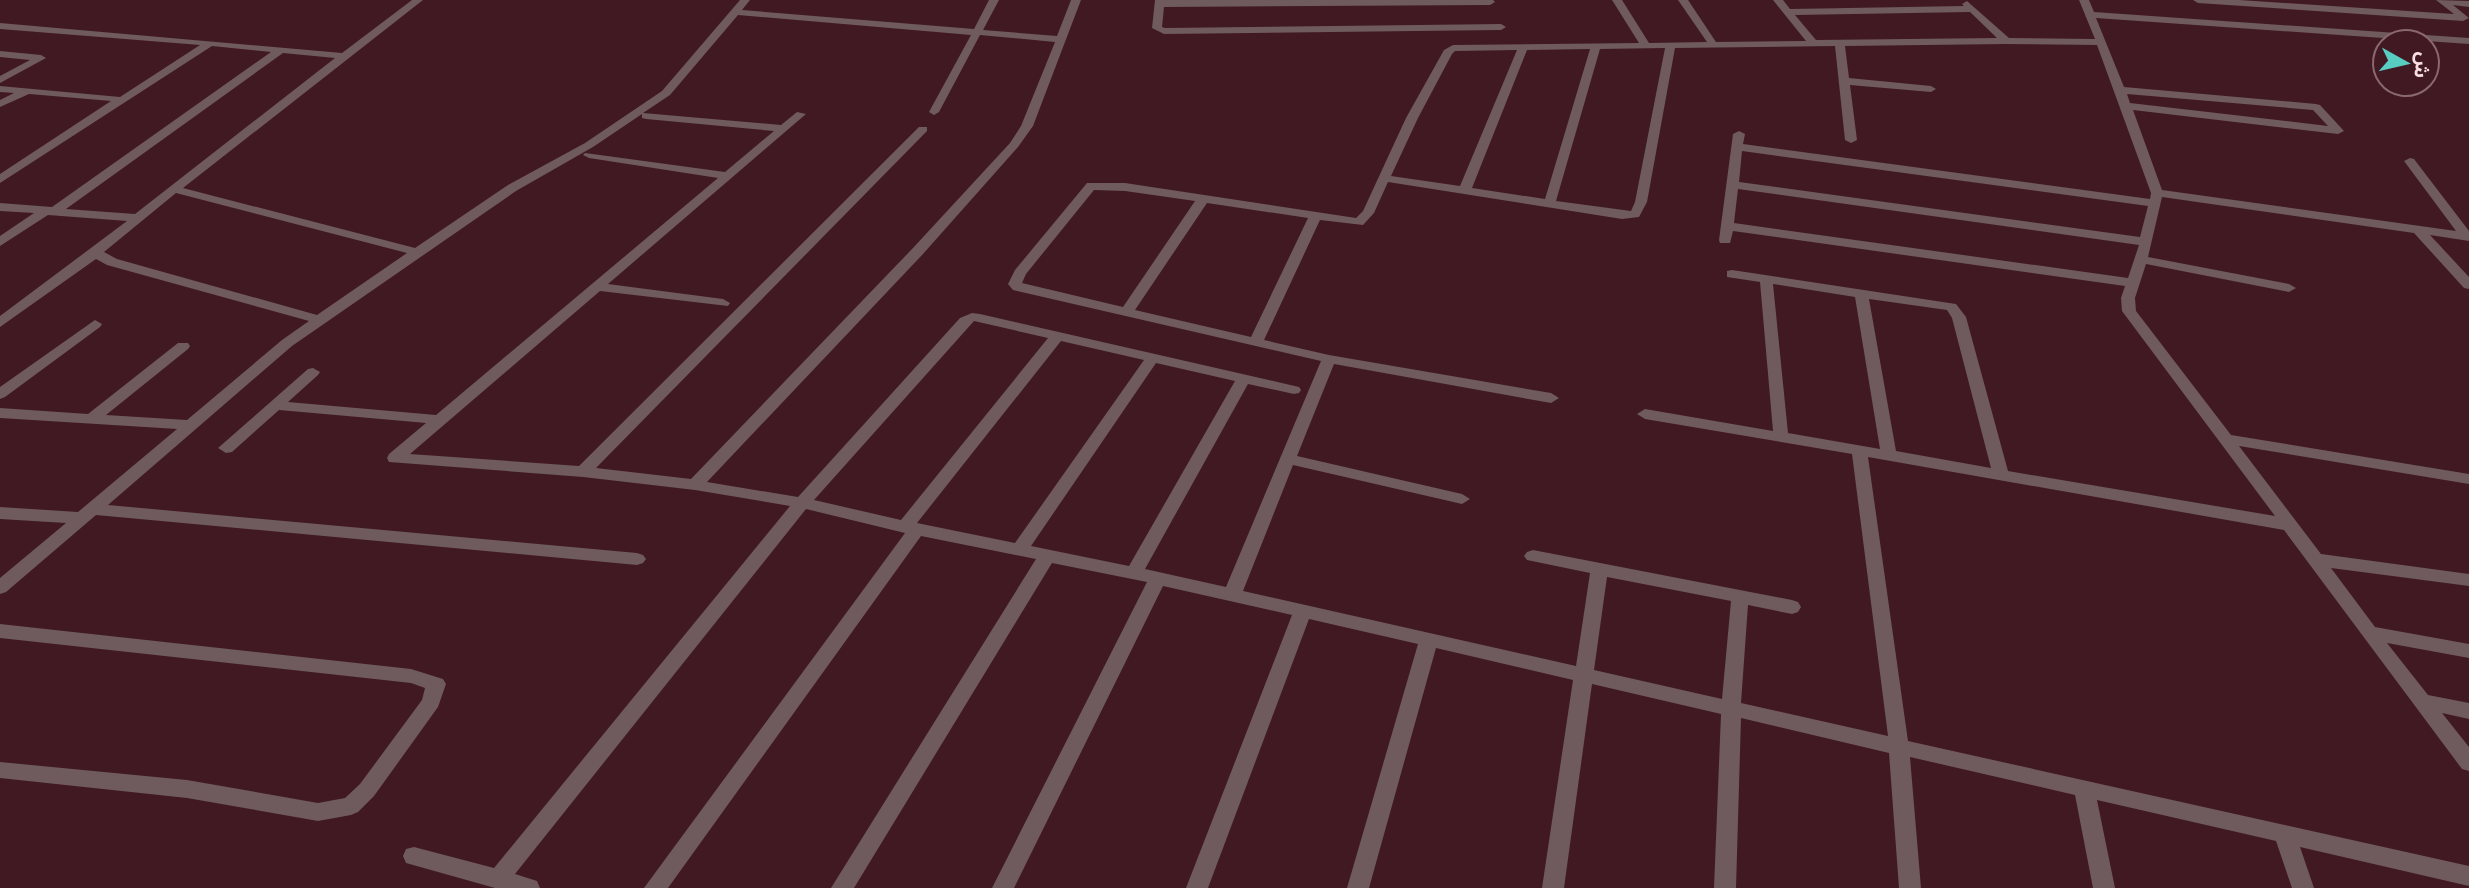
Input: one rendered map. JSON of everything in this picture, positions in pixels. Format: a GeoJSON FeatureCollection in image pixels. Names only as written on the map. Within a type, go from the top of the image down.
{"type":"FeatureCollection","features":[{"type":"Feature","properties":{"kind":"street"},"geometry":{"type":"LineString","coordinates":[[0,323],[95,253],[342,56],[418,0]]}},
{"type":"Feature","properties":{"kind":"street"},"geometry":{"type":"LineString","coordinates":[[0,588],[189,425],[320,320],[512,188],[589,145],[666,93],[745,0]]}},
{"type":"Feature","properties":{"kind":"street"},"geometry":{"type":"LineString","coordinates":[[934,112],[994,0]]}},
{"type":"Feature","properties":{"kind":"street"},"geometry":{"type":"LineString","coordinates":[[695,485],[918,251],[1014,145],[1024,131],[1076,0]]}},
{"type":"Feature","properties":{"kind":"street"},"geometry":{"type":"LineString","coordinates":[[1617,0],[1646,46]]}},
{"type":"Feature","properties":{"kind":"street"},"geometry":{"type":"LineString","coordinates":[[1682,0],[1713,44]]}},
{"type":"Feature","properties":{"kind":"street"},"geometry":{"type":"LineString","coordinates":[[1777,0],[1813,43]]}},
{"type":"Feature","properties":{"kind":"street"},"geometry":{"type":"LineString","coordinates":[[1963,0],[2006,41]]}},
{"type":"Feature","properties":{"kind":"street"},"geometry":{"type":"LineString","coordinates":[[2084,0],[2126,106],[2155,198],[2146,242],[2127,304],[2129,312],[2228,439],[2369,633],[2469,764]]}},
{"type":"Feature","properties":{"kind":"street"},"geometry":{"type":"LineString","coordinates":[[2198,0],[2466,20]]}},
{"type":"Feature","properties":{"kind":"street"},"geometry":{"type":"LineString","coordinates":[[1501,27],[1157,28],[1160,2],[1490,1],[1501,27],[1517,47]]}},
{"type":"Feature","properties":{"kind":"street"},"geometry":{"type":"LineString","coordinates":[[2442,1],[2466,20]]}},
{"type":"Feature","properties":{"kind":"street"},"geometry":{"type":"LineString","coordinates":[[2442,1],[2469,4]]}},
{"type":"Feature","properties":{"kind":"street"},"geometry":{"type":"LineString","coordinates":[[1787,12],[1973,9]]}},
{"type":"Feature","properties":{"kind":"street"},"geometry":{"type":"LineString","coordinates":[[735,12],[1060,39]]}},
{"type":"Feature","properties":{"kind":"street"},"geometry":{"type":"LineString","coordinates":[[2090,15],[2469,41]]}},
{"type":"Feature","properties":{"kind":"street"},"geometry":{"type":"LineString","coordinates":[[0,26],[342,56]]}},
{"type":"Feature","properties":{"kind":"street"},"geometry":{"type":"LineString","coordinates":[[1551,398],[1329,359],[1026,290],[1015,284],[1020,273],[1091,186],[1125,187],[1352,223],[1364,219],[1448,52],[1458,48],[2101,42]]}},
{"type":"Feature","properties":{"kind":"street"},"geometry":{"type":"LineString","coordinates":[[0,179],[210,43]]}},
{"type":"Feature","properties":{"kind":"street"},"geometry":{"type":"LineString","coordinates":[[1840,43],[1851,140]]}},
{"type":"Feature","properties":{"kind":"street"},"geometry":{"type":"LineString","coordinates":[[1550,202],[1596,46]]}},
{"type":"Feature","properties":{"kind":"street"},"geometry":{"type":"LineString","coordinates":[[1384,177],[1622,215],[1639,211],[1671,46]]}},
{"type":"Feature","properties":{"kind":"street"},"geometry":{"type":"LineString","coordinates":[[1465,190],[1517,47]]}},
{"type":"Feature","properties":{"kind":"street"},"geometry":{"type":"LineString","coordinates":[[0,242],[51,211],[281,50]]}},
{"type":"Feature","properties":{"kind":"street"},"geometry":{"type":"LineString","coordinates":[[0,54],[41,58],[0,80]]}},
{"type":"Feature","properties":{"kind":"street"},"geometry":{"type":"LineString","coordinates":[[1844,80],[1931,89]]}},
{"type":"Feature","properties":{"kind":"street"},"geometry":{"type":"LineString","coordinates":[[0,89],[110,97],[117,99],[116,104]]}},
{"type":"Feature","properties":{"kind":"street"},"geometry":{"type":"LineString","coordinates":[[2120,90],[2316,107],[2320,108],[2338,131],[2126,106]]}},
{"type":"Feature","properties":{"kind":"street"},"geometry":{"type":"LineString","coordinates":[[0,104],[27,91]]}},
{"type":"Feature","properties":{"kind":"street"},"geometry":{"type":"LineString","coordinates":[[801,114],[395,458],[583,472],[695,485],[802,503],[1134,573],[1427,642],[2469,876]]}},
{"type":"Feature","properties":{"kind":"street"},"geometry":{"type":"LineString","coordinates":[[646,116],[783,129]]}},
{"type":"Feature","properties":{"kind":"street"},"geometry":{"type":"LineString","coordinates":[[583,472],[923,129]]}},
{"type":"Feature","properties":{"kind":"street"},"geometry":{"type":"LineString","coordinates":[[1725,240],[1738,141],[2155,198],[2468,237]]}},
{"type":"Feature","properties":{"kind":"street"},"geometry":{"type":"LineString","coordinates":[[589,155],[729,176]]}},
{"type":"Feature","properties":{"kind":"street"},"geometry":{"type":"LineString","coordinates":[[2410,161],[2468,237]]}},
{"type":"Feature","properties":{"kind":"street"},"geometry":{"type":"LineString","coordinates":[[1732,185],[2146,242]]}},
{"type":"Feature","properties":{"kind":"street"},"geometry":{"type":"LineString","coordinates":[[173,189],[417,252]]}},
{"type":"Feature","properties":{"kind":"street"},"geometry":{"type":"LineString","coordinates":[[1126,313],[1203,199]]}},
{"type":"Feature","properties":{"kind":"street"},"geometry":{"type":"LineString","coordinates":[[0,207],[137,218]]}},
{"type":"Feature","properties":{"kind":"street"},"geometry":{"type":"LineString","coordinates":[[1256,342],[1315,217]]}},
{"type":"Feature","properties":{"kind":"street"},"geometry":{"type":"LineString","coordinates":[[1727,226],[2132,283]]}},
{"type":"Feature","properties":{"kind":"street"},"geometry":{"type":"LineString","coordinates":[[2418,230],[2469,285]]}},
{"type":"Feature","properties":{"kind":"street"},"geometry":{"type":"LineString","coordinates":[[95,253],[112,262],[320,320]]}},
{"type":"Feature","properties":{"kind":"street"},"geometry":{"type":"LineString","coordinates":[[2141,259],[2289,288]]}},
{"type":"Feature","properties":{"kind":"street"},"geometry":{"type":"LineString","coordinates":[[1732,274],[1943,306],[1955,311],[2001,475]]}},
{"type":"Feature","properties":{"kind":"street"},"geometry":{"type":"LineString","coordinates":[[1766,279],[1781,437]]}},
{"type":"Feature","properties":{"kind":"street"},"geometry":{"type":"LineString","coordinates":[[598,287],[723,303]]}},
{"type":"Feature","properties":{"kind":"street"},"geometry":{"type":"LineString","coordinates":[[1861,293],[1889,455]]}},
{"type":"Feature","properties":{"kind":"street"},"geometry":{"type":"LineString","coordinates":[[498,879],[802,503],[965,321],[972,317],[980,318],[1294,390]]}},
{"type":"Feature","properties":{"kind":"street"},"geometry":{"type":"LineString","coordinates":[[0,394],[95,324]]}},
{"type":"Feature","properties":{"kind":"street"},"geometry":{"type":"LineString","coordinates":[[655,888],[911,528],[1057,336]]}},
{"type":"Feature","properties":{"kind":"street"},"geometry":{"type":"LineString","coordinates":[[91,419],[183,346]]}},
{"type":"Feature","properties":{"kind":"street"},"geometry":{"type":"LineString","coordinates":[[1020,549],[1153,357]]}},
{"type":"Feature","properties":{"kind":"street"},"geometry":{"type":"LineString","coordinates":[[1231,595],[1329,359]]}},
{"type":"Feature","properties":{"kind":"street"},"geometry":{"type":"LineString","coordinates":[[226,448],[313,372]]}},
{"type":"Feature","properties":{"kind":"street"},"geometry":{"type":"LineString","coordinates":[[1134,573],[1244,378]]}},
{"type":"Feature","properties":{"kind":"street"},"geometry":{"type":"LineString","coordinates":[[276,405],[439,420]]}},
{"type":"Feature","properties":{"kind":"street"},"geometry":{"type":"LineString","coordinates":[[0,413],[189,425]]}},
{"type":"Feature","properties":{"kind":"street"},"geometry":{"type":"LineString","coordinates":[[1644,414],[2291,525]]}},
{"type":"Feature","properties":{"kind":"street"},"geometry":{"type":"LineString","coordinates":[[2228,439],[2469,479]]}},
{"type":"Feature","properties":{"kind":"street"},"geometry":{"type":"LineString","coordinates":[[1859,450],[1899,747],[1910,888]]}},
{"type":"Feature","properties":{"kind":"street"},"geometry":{"type":"LineString","coordinates":[[1289,459],[1462,499]]}},
{"type":"Feature","properties":{"kind":"street"},"geometry":{"type":"LineString","coordinates":[[0,513],[89,514],[637,559]]}},
{"type":"Feature","properties":{"kind":"street"},"geometry":{"type":"LineString","coordinates":[[842,888],[1047,556]]}},
{"type":"Feature","properties":{"kind":"street"},"geometry":{"type":"LineString","coordinates":[[1533,556],[1792,607]]}},
{"type":"Feature","properties":{"kind":"street"},"geometry":{"type":"LineString","coordinates":[[2317,560],[2469,580]]}},
{"type":"Feature","properties":{"kind":"street"},"geometry":{"type":"LineString","coordinates":[[1553,888],[1599,570]]}},
{"type":"Feature","properties":{"kind":"street"},"geometry":{"type":"LineString","coordinates":[[1003,888],[1157,579]]}},
{"type":"Feature","properties":{"kind":"street"},"geometry":{"type":"LineString","coordinates":[[1724,888],[1731,709],[1740,598]]}},
{"type":"Feature","properties":{"kind":"street"},"geometry":{"type":"LineString","coordinates":[[1197,888],[1302,612]]}},
{"type":"Feature","properties":{"kind":"street"},"geometry":{"type":"LineString","coordinates":[[0,631],[411,677],[436,684],[431,702],[367,790],[351,806],[318,812],[187,789],[0,770]]}},
{"type":"Feature","properties":{"kind":"street"},"geometry":{"type":"LineString","coordinates":[[2369,633],[2469,651]]}},
{"type":"Feature","properties":{"kind":"street"},"geometry":{"type":"LineString","coordinates":[[1358,888],[1427,642]]}},
{"type":"Feature","properties":{"kind":"street"},"geometry":{"type":"LineString","coordinates":[[2424,702],[2469,711]]}},
{"type":"Feature","properties":{"kind":"street"},"geometry":{"type":"LineString","coordinates":[[2084,790],[2104,888]]}},
{"type":"Feature","properties":{"kind":"street"},"geometry":{"type":"LineString","coordinates":[[2285,836],[2303,888]]}},
{"type":"Feature","properties":{"kind":"street"},"geometry":{"type":"LineString","coordinates":[[414,856],[529,888]]}}]}
